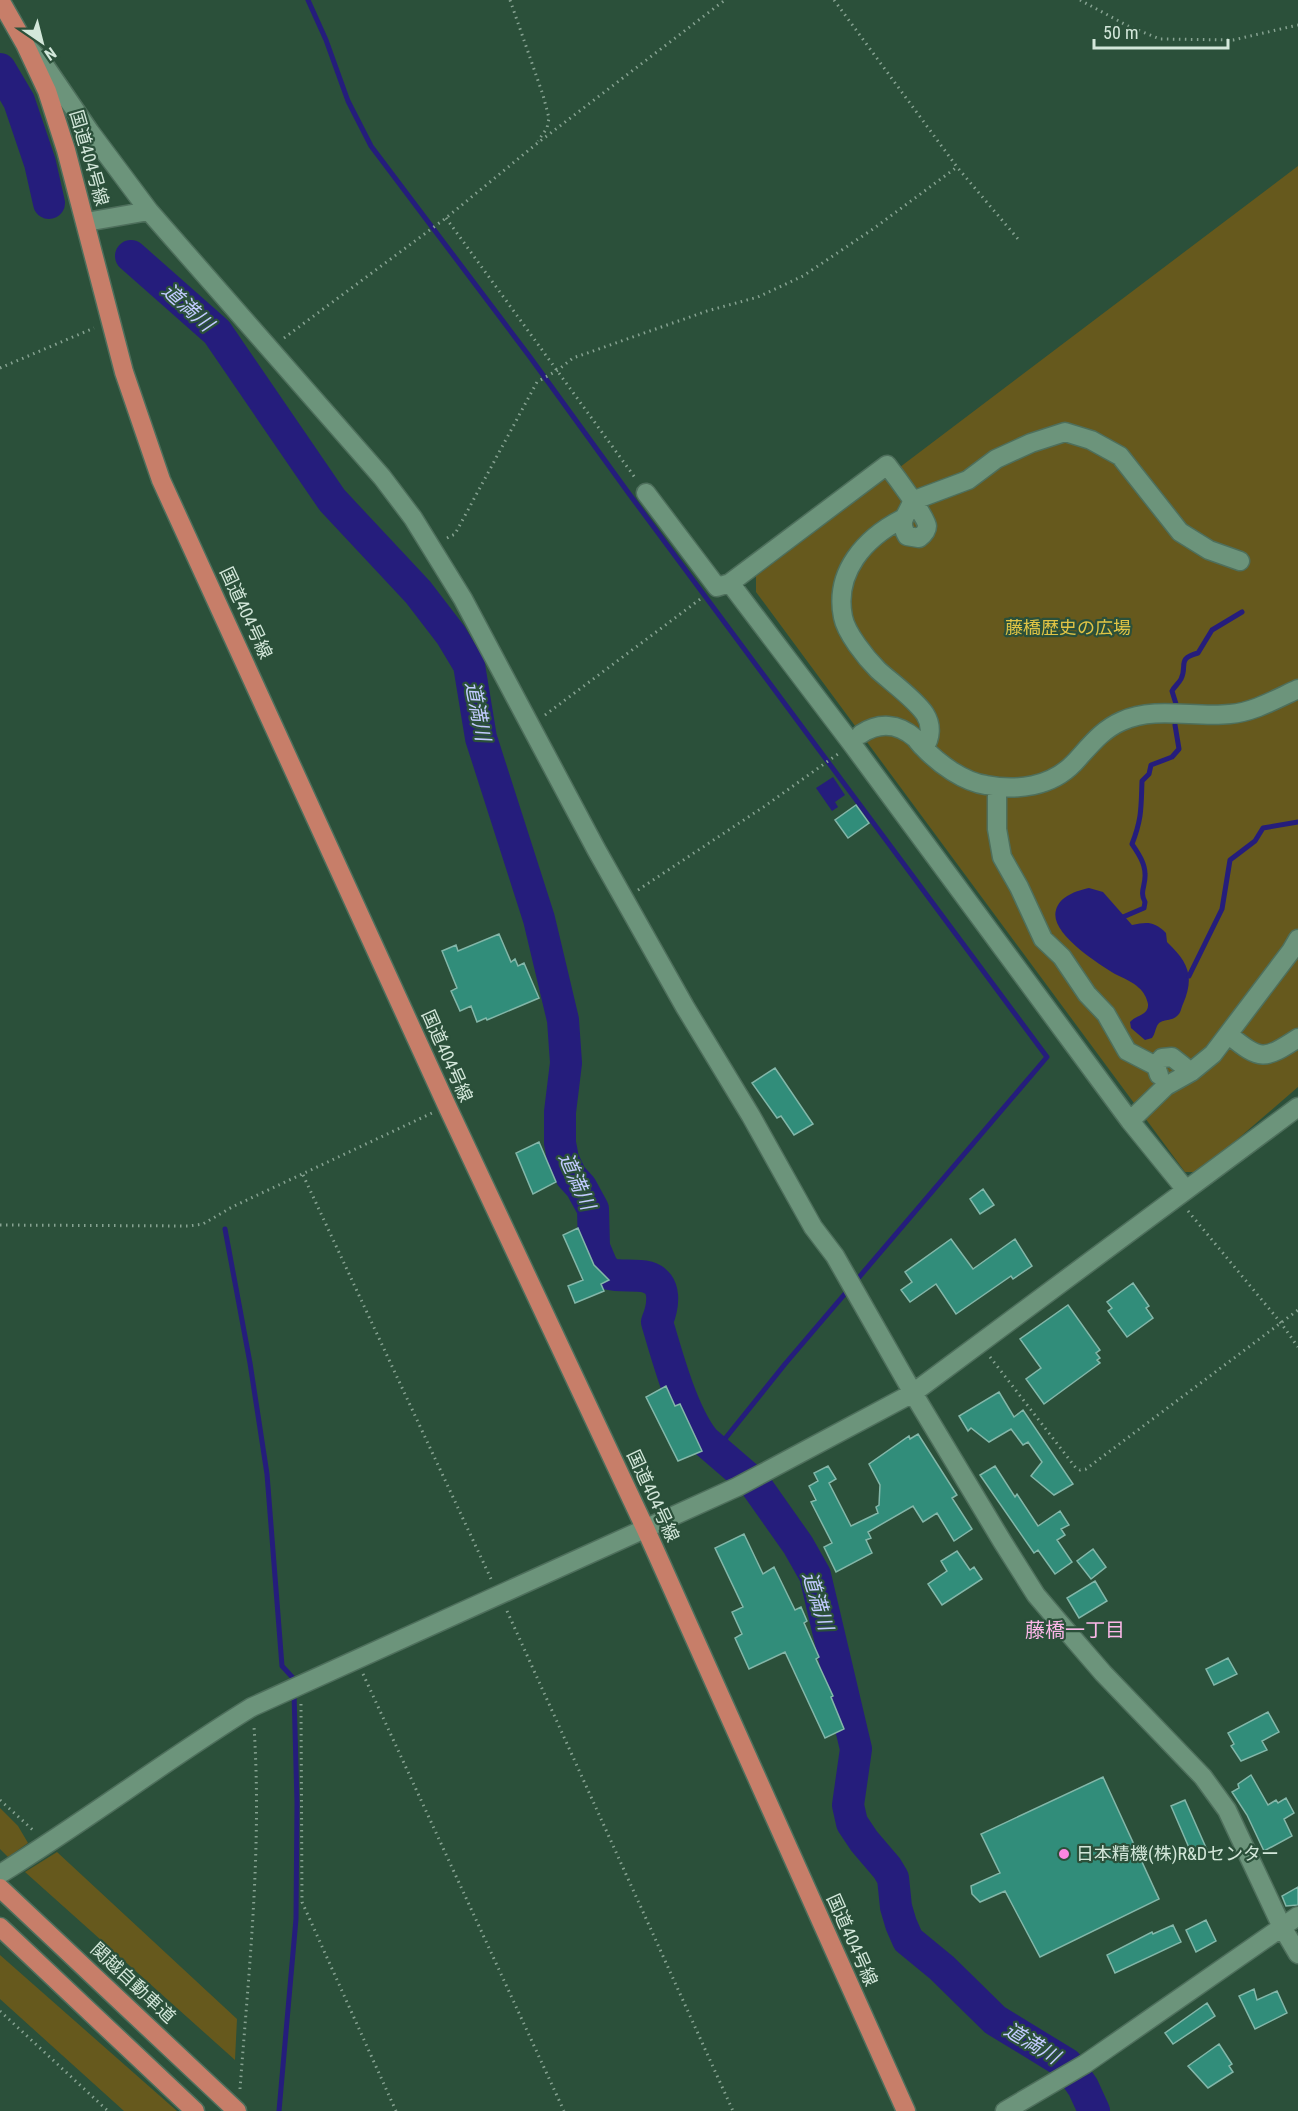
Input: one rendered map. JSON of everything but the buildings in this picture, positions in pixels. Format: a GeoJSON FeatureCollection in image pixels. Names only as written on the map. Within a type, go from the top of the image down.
{"type":"FeatureCollection","features":[{"type":"Feature","properties":{"kind":"highway","name":"国道404号線"},"geometry":{"type":"LineString","coordinates":[[0,0],[25,44],[47,92],[86,222],[109,322],[161,480],[447,1106],[646,1530],[906,2111]]}},
{"type":"Feature","properties":{"kind":"highway","name":"関越自動車道"},"geometry":{"type":"LineString","coordinates":[[0,1887],[213,2087],[238,2105]]}},
{"type":"Feature","properties":{"kind":"highway"},"geometry":{"type":"LineString","coordinates":[[0,1928],[195,2111]]}},
{"type":"Feature","properties":{"kind":"street"},"geometry":{"type":"LineString","coordinates":[[25,44],[45,66],[90,132],[149,211],[382,477],[413,518],[463,599],[624,899],[813,1227],[835,1256],[913,1394],[1036,1595],[1103,1673],[1203,1777],[1227,1810],[1282,1927],[1298,1954]]}},
{"type":"Feature","properties":{"kind":"street"},"geometry":{"type":"LineString","coordinates":[[86,222],[149,211]]}},
{"type":"Feature","properties":{"kind":"street"},"geometry":{"type":"LineString","coordinates":[[912,501],[968,480],[996,459],[1031,442],[1065,432],[1091,440],[1120,456],[1180,532],[1209,550],[1240,561]]}},
{"type":"Feature","properties":{"kind":"street"},"geometry":{"type":"LineString","coordinates":[[723,585],[887,465],[925,520],[927,526],[925,533],[919,538],[907,536],[903,529],[902,519]]}},
{"type":"Feature","properties":{"kind":"street"},"geometry":{"type":"LineString","coordinates":[[646,494],[856,739],[1181,1193]]}},
{"type":"Feature","properties":{"kind":"street"},"geometry":{"type":"LineString","coordinates":[[912,501],[902,519],[884,528],[853,558],[841,601],[843,619],[854,640],[876,668],[925,714],[930,729],[929,741],[924,748]]}},
{"type":"Feature","properties":{"kind":"street"},"geometry":{"type":"LineString","coordinates":[[856,739],[872,727],[885,725],[897,727],[914,737],[924,748],[957,774],[981,785],[1013,789],[1043,783],[1072,765],[1093,741],[1121,721],[1136,716],[1228,715],[1247,712],[1298,689]]}},
{"type":"Feature","properties":{"kind":"street"},"geometry":{"type":"LineString","coordinates":[[996,787],[997,830],[1002,857],[1043,939],[1062,957],[1087,994],[1106,1014],[1127,1051],[1156,1066],[1160,1080],[1166,1086]]}},
{"type":"Feature","properties":{"kind":"street"},"geometry":{"type":"LineString","coordinates":[[1130,1120],[1166,1086],[1214,1054],[1298,939]]}},
{"type":"Feature","properties":{"kind":"street"},"geometry":{"type":"LineString","coordinates":[[1229,1035],[1247,1050],[1256,1055],[1265,1056],[1298,1038]]}},
{"type":"Feature","properties":{"kind":"street"},"geometry":{"type":"LineString","coordinates":[[1156,1066],[1162,1058],[1172,1057],[1191,1071]]}},
{"type":"Feature","properties":{"kind":"street"},"geometry":{"type":"LineString","coordinates":[[0,1874],[49,1844],[200,1739],[252,1707],[737,1487],[913,1394],[1298,1107]]}},
{"type":"Feature","properties":{"kind":"street"},"geometry":{"type":"LineString","coordinates":[[1005,2111],[1085,2064],[1298,1916]]}},
{"type":"Feature","properties":{"kind":"path"},"geometry":{"type":"LineString","coordinates":[[510,0],[549,118],[547,128],[535,145]]}},
{"type":"Feature","properties":{"kind":"path"},"geometry":{"type":"LineString","coordinates":[[271,348],[446,218],[535,145],[725,0]]}},
{"type":"Feature","properties":{"kind":"path"},"geometry":{"type":"LineString","coordinates":[[834,0],[957,167],[1018,239]]}},
{"type":"Feature","properties":{"kind":"path"},"geometry":{"type":"LineString","coordinates":[[1080,0],[1128,26],[1160,39],[1233,40],[1298,25]]}},
{"type":"Feature","properties":{"kind":"path"},"geometry":{"type":"LineString","coordinates":[[432,547],[455,534],[537,382],[573,358],[706,311],[758,297],[803,276],[873,229],[957,167]]}},
{"type":"Feature","properties":{"kind":"path"},"geometry":{"type":"LineString","coordinates":[[446,218],[646,494]]}},
{"type":"Feature","properties":{"kind":"path"},"geometry":{"type":"LineString","coordinates":[[0,368],[109,322]]}},
{"type":"Feature","properties":{"kind":"path"},"geometry":{"type":"LineString","coordinates":[[531,727],[578,689],[723,585]]}},
{"type":"Feature","properties":{"kind":"path"},"geometry":{"type":"LineString","coordinates":[[624,899],[765,806],[856,739]]}},
{"type":"Feature","properties":{"kind":"path"},"geometry":{"type":"LineString","coordinates":[[0,1226],[202,1224],[232,1207],[447,1106]]}},
{"type":"Feature","properties":{"kind":"path"},"geometry":{"type":"LineString","coordinates":[[303,1175],[499,1595],[733,2111]]}},
{"type":"Feature","properties":{"kind":"path"},"geometry":{"type":"LineString","coordinates":[[1181,1193],[1298,1347]]}},
{"type":"Feature","properties":{"kind":"path"},"geometry":{"type":"LineString","coordinates":[[980,1344],[1076,1468],[1080,1470],[1086,1469],[1298,1310]]}},
{"type":"Feature","properties":{"kind":"path"},"geometry":{"type":"LineString","coordinates":[[357,1660],[564,2111]]}},
{"type":"Feature","properties":{"kind":"path"},"geometry":{"type":"LineString","coordinates":[[301,1686],[302,1902],[396,2111]]}},
{"type":"Feature","properties":{"kind":"path"},"geometry":{"type":"LineString","coordinates":[[238,2105],[249,1986],[253,1903],[255,1752],[252,1707]]}},
{"type":"Feature","properties":{"kind":"path"},"geometry":{"type":"LineString","coordinates":[[0,1800],[49,1844]]}},
{"type":"Feature","properties":{"kind":"path"},"geometry":{"type":"LineString","coordinates":[[0,2011],[108,2111]]}},
{"type":"Feature","properties":{"kind":"green space","name":"藤橋歴史の広場"},"geometry":{"type":"Polygon","coordinates":[[[1298,166],[1298,1087],[1204,1168],[1196,1172],[1185,1172],[756,592],[756,576],[1298,166]]]}},
{"type":"Feature","properties":{"kind":"green space"},"geometry":{"type":"Polygon","coordinates":[[[0,1808],[18,1826],[28,1843],[8,1857],[0,1849],[0,1808]]]}},
{"type":"Feature","properties":{"kind":"green space"},"geometry":{"type":"Polygon","coordinates":[[[57,1852],[237,2019],[235,2060],[25,1872],[57,1852]]]}},
{"type":"Feature","properties":{"kind":"green space"},"geometry":{"type":"Polygon","coordinates":[[[0,1955],[177,2111],[124,2111],[0,1999],[0,1955]]]}},
{"type":"Feature","properties":{"kind":"shaded area"},"geometry":{"type":"Polygon","coordinates":[[[833,777],[845,795],[835,802],[838,807],[832,811],[816,788],[833,777]]]}},
{"type":"Feature","properties":{"kind":"shaded area"},"geometry":{"type":"Polygon","coordinates":[[[1089,888],[1103,892],[1132,925],[1150,923],[1162,929],[1166,933],[1167,942],[1180,956],[1187,970],[1189,985],[1180,1012],[1175,1018],[1159,1024],[1152,1038],[1145,1040],[1131,1028],[1130,1022],[1148,1008],[1147,999],[1142,991],[1076,947],[1060,928],[1056,919],[1056,910],[1061,901],[1089,888]]]}},
{"type":"Feature","properties":{"kind":"waterway"},"geometry":{"type":"LineString","coordinates":[[308,0],[326,40],[348,101],[371,146],[530,357],[1047,1057],[785,1364],[716,1450]]}},
{"type":"Feature","properties":{"kind":"waterway","name":"道満川"},"geometry":{"type":"LineString","coordinates":[[0,69],[19,101],[40,163],[49,203]]}},
{"type":"Feature","properties":{"kind":"waterway","name":"道満川"},"geometry":{"type":"LineString","coordinates":[[131,256],[217,332],[332,500],[418,592],[451,635],[469,665],[481,738],[539,919],[563,1020],[566,1063],[560,1112],[560,1143],[563,1159],[571,1176],[581,1187],[593,1209],[594,1247],[602,1266],[609,1274],[647,1277],[658,1284],[662,1303],[657,1322],[676,1383],[696,1428],[704,1440],[755,1484],[798,1545],[815,1575],[856,1749],[848,1805],[852,1823],[893,1878],[896,1907],[908,1940],[942,1968],[995,2020],[1067,2064],[1083,2087],[1094,2111]]}},
{"type":"Feature","properties":{"kind":"waterway"},"geometry":{"type":"LineString","coordinates":[[1123,917],[1144,908],[1145,902],[1143,895],[1145,870],[1132,844],[1139,820],[1142,781],[1149,774],[1151,765],[1172,757],[1179,749],[1175,725],[1176,704],[1172,691],[1181,679],[1185,660],[1198,653],[1212,630],[1242,612]]}},
{"type":"Feature","properties":{"kind":"waterway"},"geometry":{"type":"LineString","coordinates":[[1189,976],[1222,909],[1230,860],[1255,841],[1263,828],[1298,822]]}},
{"type":"Feature","properties":{"kind":"waterway"},"geometry":{"type":"LineString","coordinates":[[225,1229],[250,1363],[267,1474],[282,1666],[294,1679],[294,1683]]}},
{"type":"Feature","properties":{"kind":"waterway"},"geometry":{"type":"LineString","coordinates":[[279,2111],[296,1919],[297,1803],[294,1692]]}},
{"type":"Feature","properties":{"kind":"place","name":"日本精機(株)R&Dセンター"},"geometry":{"type":"Point","coordinates":[1064,1854]}},
{"type":"Feature","properties":{"kind":"district","name":"藤橋一丁目"},"geometry":{"type":"Point","coordinates":[1075,1630]}}]}
